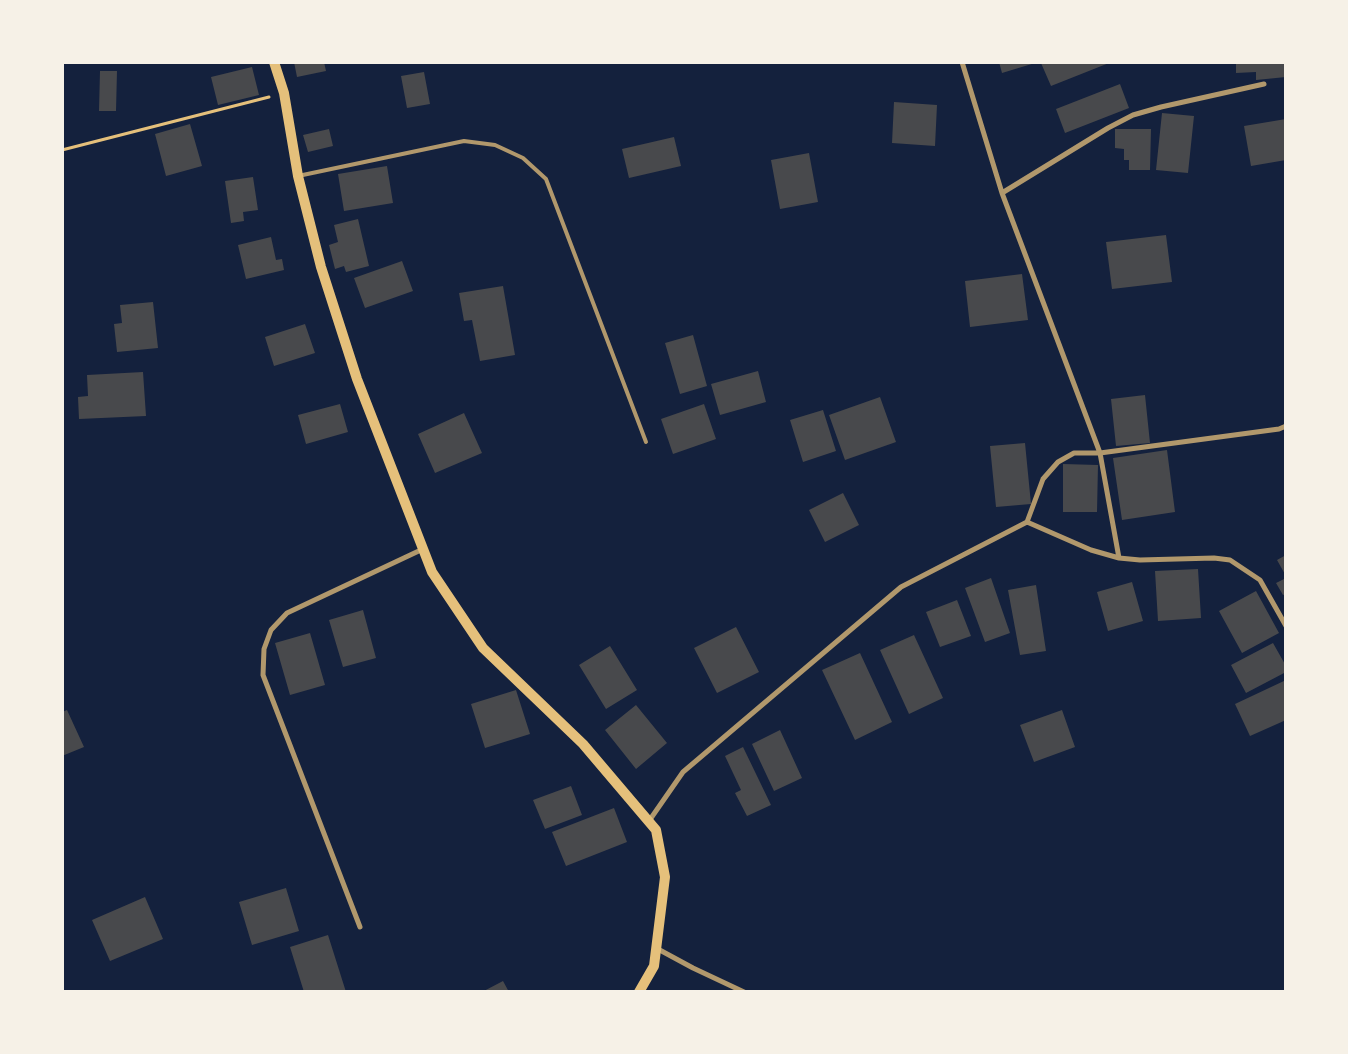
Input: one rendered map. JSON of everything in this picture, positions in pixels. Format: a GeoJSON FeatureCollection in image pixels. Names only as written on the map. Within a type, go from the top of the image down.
{"type":"FeatureCollection","features":[{"type":"Feature","properties":{"kind":"main road"},"geometry":{"type":"LineString","coordinates":[[274,62],[284,93],[298,176],[321,267],[357,379],[432,572],[483,648],[582,744],[656,830],[665,877],[654,966],[639,992]]}},
{"type":"Feature","properties":{"kind":"street"},"geometry":{"type":"LineString","coordinates":[[962,62],[1002,193],[1100,453],[1120,558]]}},
{"type":"Feature","properties":{"kind":"street"},"geometry":{"type":"LineString","coordinates":[[1002,193],[1108,128],[1133,116],[1161,107],[1264,84]]}},
{"type":"Feature","properties":{"kind":"street"},"geometry":{"type":"LineString","coordinates":[[649,821],[683,772],[901,587],[1027,522],[1043,479],[1058,462],[1074,452],[1100,453],[1279,429],[1286,426]]}},
{"type":"Feature","properties":{"kind":"street"},"geometry":{"type":"LineString","coordinates":[[1027,522],[1091,550],[1120,558],[1140,560],[1214,558],[1230,560],[1260,580],[1286,626]]}},
{"type":"Feature","properties":{"kind":"street"},"geometry":{"type":"LineString","coordinates":[[360,927],[263,674],[264,649],[271,630],[287,613],[423,549]]}},
{"type":"Feature","properties":{"kind":"street"},"geometry":{"type":"LineString","coordinates":[[656,948],[744,992]]}},
{"type":"Feature","properties":{"kind":"lane"},"geometry":{"type":"LineString","coordinates":[[298,176],[464,141],[495,145],[524,158],[546,179],[646,442]]}},
{"type":"Feature","properties":{"kind":"path"},"geometry":{"type":"LineString","coordinates":[[62,150],[284,93]]}},
{"type":"Feature","properties":{"kind":"building"},"geometry":{"type":"Polygon","coordinates":[[[294,62],[324,62],[326,71],[297,77],[294,62]]]}},
{"type":"Feature","properties":{"kind":"building"},"geometry":{"type":"Polygon","coordinates":[[[999,62],[1035,62],[1035,63],[1002,73],[999,62]]]}},
{"type":"Feature","properties":{"kind":"building"},"geometry":{"type":"Polygon","coordinates":[[[1042,62],[1109,62],[1109,63],[1051,86],[1042,62]]]}},
{"type":"Feature","properties":{"kind":"building"},"geometry":{"type":"Polygon","coordinates":[[[1236,62],[1286,62],[1286,77],[1256,80],[1256,72],[1236,73],[1236,62]]]}},
{"type":"Feature","properties":{"kind":"building"},"geometry":{"type":"Polygon","coordinates":[[[252,67],[259,95],[218,105],[211,77],[252,67]]]}},
{"type":"Feature","properties":{"kind":"building"},"geometry":{"type":"Polygon","coordinates":[[[100,71],[117,71],[116,111],[99,111],[100,71]]]}},
{"type":"Feature","properties":{"kind":"building"},"geometry":{"type":"Polygon","coordinates":[[[424,72],[430,104],[407,108],[401,76],[424,72]]]}},
{"type":"Feature","properties":{"kind":"building"},"geometry":{"type":"Polygon","coordinates":[[[1120,84],[1129,108],[1065,133],[1056,109],[1120,84]]]}},
{"type":"Feature","properties":{"kind":"building"},"geometry":{"type":"Polygon","coordinates":[[[894,102],[937,105],[935,146],[892,143],[894,102]]]}},
{"type":"Feature","properties":{"kind":"building"},"geometry":{"type":"Polygon","coordinates":[[[1162,113],[1194,116],[1188,173],[1156,170],[1162,113]]]}},
{"type":"Feature","properties":{"kind":"building"},"geometry":{"type":"Polygon","coordinates":[[[1286,119],[1286,160],[1251,166],[1244,126],[1286,119]]]}},
{"type":"Feature","properties":{"kind":"building"},"geometry":{"type":"Polygon","coordinates":[[[190,124],[202,166],[166,176],[155,134],[190,124]]]}},
{"type":"Feature","properties":{"kind":"building"},"geometry":{"type":"Polygon","coordinates":[[[329,129],[333,146],[308,152],[303,135],[329,129]]]}},
{"type":"Feature","properties":{"kind":"building"},"geometry":{"type":"Polygon","coordinates":[[[1115,129],[1151,129],[1150,170],[1129,170],[1129,160],[1124,160],[1124,149],[1115,148],[1115,129]]]}},
{"type":"Feature","properties":{"kind":"building"},"geometry":{"type":"Polygon","coordinates":[[[674,137],[681,166],[629,178],[622,149],[674,137]]]}},
{"type":"Feature","properties":{"kind":"building"},"geometry":{"type":"Polygon","coordinates":[[[809,153],[818,202],[780,209],[771,160],[809,153]]]}},
{"type":"Feature","properties":{"kind":"building"},"geometry":{"type":"Polygon","coordinates":[[[387,166],[393,203],[344,211],[338,174],[387,166]]]}},
{"type":"Feature","properties":{"kind":"building"},"geometry":{"type":"Polygon","coordinates":[[[253,177],[258,210],[243,212],[244,221],[231,223],[225,181],[253,177]]]}},
{"type":"Feature","properties":{"kind":"building"},"geometry":{"type":"Polygon","coordinates":[[[358,219],[369,266],[346,272],[344,266],[335,269],[329,245],[338,242],[334,225],[358,219]]]}},
{"type":"Feature","properties":{"kind":"building"},"geometry":{"type":"Polygon","coordinates":[[[1166,235],[1172,282],[1112,289],[1106,242],[1166,235]]]}},
{"type":"Feature","properties":{"kind":"building"},"geometry":{"type":"Polygon","coordinates":[[[271,237],[276,260],[282,259],[284,270],[246,279],[238,245],[271,237]]]}},
{"type":"Feature","properties":{"kind":"building"},"geometry":{"type":"Polygon","coordinates":[[[402,261],[413,291],[365,308],[354,278],[402,261]]]}},
{"type":"Feature","properties":{"kind":"building"},"geometry":{"type":"Polygon","coordinates":[[[1022,274],[1028,320],[970,327],[965,281],[1022,274]]]}},
{"type":"Feature","properties":{"kind":"building"},"geometry":{"type":"Polygon","coordinates":[[[503,286],[515,355],[480,361],[472,320],[464,321],[459,293],[503,286]]]}},
{"type":"Feature","properties":{"kind":"building"},"geometry":{"type":"Polygon","coordinates":[[[153,302],[158,348],[117,352],[114,324],[122,323],[120,305],[153,302]]]}},
{"type":"Feature","properties":{"kind":"building"},"geometry":{"type":"Polygon","coordinates":[[[305,324],[315,353],[274,366],[265,337],[305,324]]]}},
{"type":"Feature","properties":{"kind":"building"},"geometry":{"type":"Polygon","coordinates":[[[693,335],[707,386],[680,394],[665,343],[693,335]]]}},
{"type":"Feature","properties":{"kind":"building"},"geometry":{"type":"Polygon","coordinates":[[[758,371],[766,402],[720,415],[711,384],[758,371]]]}},
{"type":"Feature","properties":{"kind":"building"},"geometry":{"type":"Polygon","coordinates":[[[143,372],[146,416],[79,419],[78,397],[88,396],[87,375],[143,372]]]}},
{"type":"Feature","properties":{"kind":"building"},"geometry":{"type":"Polygon","coordinates":[[[1145,395],[1150,443],[1116,446],[1111,399],[1145,395]]]}},
{"type":"Feature","properties":{"kind":"building"},"geometry":{"type":"Polygon","coordinates":[[[880,397],[896,442],[845,460],[829,415],[880,397]]]}},
{"type":"Feature","properties":{"kind":"building"},"geometry":{"type":"Polygon","coordinates":[[[340,404],[348,432],[306,444],[298,415],[340,404]]]}},
{"type":"Feature","properties":{"kind":"building"},"geometry":{"type":"Polygon","coordinates":[[[704,404],[716,439],[673,454],[661,419],[704,404]]]}},
{"type":"Feature","properties":{"kind":"building"},"geometry":{"type":"Polygon","coordinates":[[[823,410],[836,451],[803,462],[790,420],[823,410]]]}},
{"type":"Feature","properties":{"kind":"building"},"geometry":{"type":"Polygon","coordinates":[[[464,413],[482,453],[435,473],[418,434],[464,413]]]}},
{"type":"Feature","properties":{"kind":"building"},"geometry":{"type":"Polygon","coordinates":[[[1025,443],[1031,504],[996,507],[990,446],[1025,443]]]}},
{"type":"Feature","properties":{"kind":"building"},"geometry":{"type":"Polygon","coordinates":[[[1167,450],[1175,512],[1122,520],[1113,458],[1167,450]]]}},
{"type":"Feature","properties":{"kind":"building"},"geometry":{"type":"Polygon","coordinates":[[[1063,464],[1098,465],[1097,512],[1063,512],[1063,464]]]}},
{"type":"Feature","properties":{"kind":"building"},"geometry":{"type":"Polygon","coordinates":[[[843,493],[859,525],[825,542],[809,510],[843,493]]]}},
{"type":"Feature","properties":{"kind":"building"},"geometry":{"type":"Polygon","coordinates":[[[1286,555],[1286,576],[1277,560],[1286,555]]]}},
{"type":"Feature","properties":{"kind":"building"},"geometry":{"type":"Polygon","coordinates":[[[1198,569],[1201,618],[1158,621],[1155,571],[1198,569]]]}},
{"type":"Feature","properties":{"kind":"building"},"geometry":{"type":"Polygon","coordinates":[[[991,578],[1010,633],[985,642],[965,588],[991,578]]]}},
{"type":"Feature","properties":{"kind":"building"},"geometry":{"type":"Polygon","coordinates":[[[1286,578],[1286,594],[1283,595],[1276,583],[1286,578]]]}},
{"type":"Feature","properties":{"kind":"building"},"geometry":{"type":"Polygon","coordinates":[[[1132,582],[1143,621],[1108,631],[1097,592],[1132,582]]]}},
{"type":"Feature","properties":{"kind":"building"},"geometry":{"type":"Polygon","coordinates":[[[1036,585],[1046,651],[1020,655],[1008,590],[1036,585]]]}},
{"type":"Feature","properties":{"kind":"building"},"geometry":{"type":"Polygon","coordinates":[[[1256,591],[1279,633],[1242,653],[1219,611],[1256,591]]]}},
{"type":"Feature","properties":{"kind":"building"},"geometry":{"type":"Polygon","coordinates":[[[957,600],[971,636],[940,647],[926,612],[957,600]]]}},
{"type":"Feature","properties":{"kind":"building"},"geometry":{"type":"Polygon","coordinates":[[[363,610],[376,658],[343,667],[329,620],[363,610]]]}},
{"type":"Feature","properties":{"kind":"building"},"geometry":{"type":"Polygon","coordinates":[[[736,627],[759,672],[717,693],[694,648],[736,627]]]}},
{"type":"Feature","properties":{"kind":"building"},"geometry":{"type":"Polygon","coordinates":[[[310,633],[325,685],[290,695],[275,643],[310,633]]]}},
{"type":"Feature","properties":{"kind":"building"},"geometry":{"type":"Polygon","coordinates":[[[914,635],[943,698],[909,714],[880,650],[914,635]]]}},
{"type":"Feature","properties":{"kind":"building"},"geometry":{"type":"Polygon","coordinates":[[[1273,643],[1286,666],[1286,672],[1246,693],[1231,665],[1273,643]]]}},
{"type":"Feature","properties":{"kind":"building"},"geometry":{"type":"Polygon","coordinates":[[[610,646],[637,690],[606,709],[579,665],[610,646]]]}},
{"type":"Feature","properties":{"kind":"building"},"geometry":{"type":"Polygon","coordinates":[[[860,653],[892,722],[855,740],[822,670],[860,653]]]}},
{"type":"Feature","properties":{"kind":"building"},"geometry":{"type":"Polygon","coordinates":[[[1286,680],[1286,720],[1250,736],[1235,704],[1286,680]]]}},
{"type":"Feature","properties":{"kind":"building"},"geometry":{"type":"Polygon","coordinates":[[[516,690],[530,734],[485,748],[471,704],[516,690]]]}},
{"type":"Feature","properties":{"kind":"building"},"geometry":{"type":"Polygon","coordinates":[[[636,705],[667,743],[636,769],[605,730],[636,705]]]}},
{"type":"Feature","properties":{"kind":"building"},"geometry":{"type":"Polygon","coordinates":[[[67,710],[84,747],[62,756],[62,712],[67,710]]]}},
{"type":"Feature","properties":{"kind":"building"},"geometry":{"type":"Polygon","coordinates":[[[1062,710],[1075,747],[1034,762],[1020,725],[1062,710]]]}},
{"type":"Feature","properties":{"kind":"building"},"geometry":{"type":"Polygon","coordinates":[[[780,730],[802,778],[774,791],[752,744],[780,730]]]}},
{"type":"Feature","properties":{"kind":"building"},"geometry":{"type":"Polygon","coordinates":[[[743,747],[771,805],[747,816],[735,793],[741,790],[725,756],[743,747]]]}},
{"type":"Feature","properties":{"kind":"building"},"geometry":{"type":"Polygon","coordinates":[[[571,786],[582,815],[545,829],[533,800],[571,786]]]}},
{"type":"Feature","properties":{"kind":"building"},"geometry":{"type":"Polygon","coordinates":[[[614,808],[627,842],[566,866],[552,832],[614,808]]]}},
{"type":"Feature","properties":{"kind":"building"},"geometry":{"type":"Polygon","coordinates":[[[286,888],[299,931],[252,945],[239,902],[286,888]]]}},
{"type":"Feature","properties":{"kind":"building"},"geometry":{"type":"Polygon","coordinates":[[[145,897],[163,939],[110,961],[92,920],[145,897]]]}},
{"type":"Feature","properties":{"kind":"building"},"geometry":{"type":"Polygon","coordinates":[[[328,935],[346,992],[304,992],[290,947],[328,935]]]}},
{"type":"Feature","properties":{"kind":"building"},"geometry":{"type":"Polygon","coordinates":[[[503,981],[509,992],[482,992],[503,981]]]}}]}
